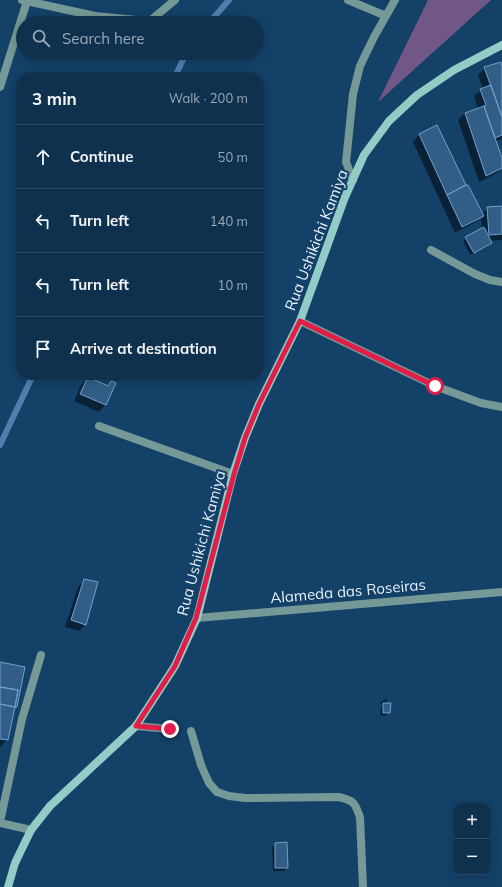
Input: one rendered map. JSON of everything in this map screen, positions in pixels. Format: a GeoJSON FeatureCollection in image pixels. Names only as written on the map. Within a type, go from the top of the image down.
{"type":"FeatureCollection","features":[{"type":"Feature","properties":{"kind":"main road","name":"Rua Ushikichi Kamiya"},"geometry":{"type":"LineString","coordinates":[[8,887],[15,863],[31,830],[50,806],[136,726],[175,666],[196,618],[245,438],[259,404],[300,321],[345,197],[364,155],[389,121],[417,95],[454,70],[502,46]]}},
{"type":"Feature","properties":{"kind":"street"},"geometry":{"type":"LineString","coordinates":[[156,16],[175,0]]}},
{"type":"Feature","properties":{"kind":"street"},"geometry":{"type":"LineString","coordinates":[[348,0],[386,16]]}},
{"type":"Feature","properties":{"kind":"street"},"geometry":{"type":"LineString","coordinates":[[353,180],[346,162],[352,94],[360,66],[395,0]]}},
{"type":"Feature","properties":{"kind":"street"},"geometry":{"type":"LineString","coordinates":[[20,16],[24,1],[95,16]]}},
{"type":"Feature","properties":{"kind":"street"},"geometry":{"type":"LineString","coordinates":[[0,87],[16,30]]}},
{"type":"Feature","properties":{"kind":"street"},"geometry":{"type":"LineString","coordinates":[[431,250],[475,274],[490,280],[502,282]]}},
{"type":"Feature","properties":{"kind":"street"},"geometry":{"type":"LineString","coordinates":[[300,321],[435,386],[481,403],[502,407]]}},
{"type":"Feature","properties":{"kind":"street"},"geometry":{"type":"LineString","coordinates":[[99,426],[234,474]]}},
{"type":"Feature","properties":{"kind":"street","name":"Alameda das Roseiras"},"geometry":{"type":"LineString","coordinates":[[196,618],[502,592]]}},
{"type":"Feature","properties":{"kind":"street"},"geometry":{"type":"LineString","coordinates":[[31,830],[0,823],[22,719],[41,654]]}},
{"type":"Feature","properties":{"kind":"street"},"geometry":{"type":"LineString","coordinates":[[136,726],[170,729]]}},
{"type":"Feature","properties":{"kind":"street"},"geometry":{"type":"LineString","coordinates":[[192,731],[204,771],[209,783],[217,792],[229,796],[245,798],[338,797],[350,799],[356,807],[360,817],[363,887]]}},
{"type":"Feature","properties":{"kind":"shaded area"},"geometry":{"type":"Polygon","coordinates":[[[428,0],[491,0],[378,102],[428,0]]]}},
{"type":"Feature","properties":{"kind":"building"},"geometry":{"type":"Polygon","coordinates":[[[501,62],[502,66],[502,117],[484,67],[501,62]]]}},
{"type":"Feature","properties":{"kind":"building"},"geometry":{"type":"Polygon","coordinates":[[[491,85],[502,117],[502,135],[495,138],[480,89],[491,85]]]}},
{"type":"Feature","properties":{"kind":"building"},"geometry":{"type":"Polygon","coordinates":[[[484,106],[502,158],[502,168],[486,176],[465,113],[484,106]]]}},
{"type":"Feature","properties":{"kind":"building"},"geometry":{"type":"Polygon","coordinates":[[[437,125],[466,185],[447,195],[419,134],[437,125]]]}},
{"type":"Feature","properties":{"kind":"building"},"geometry":{"type":"Polygon","coordinates":[[[468,185],[484,216],[462,227],[447,195],[468,185]]]}},
{"type":"Feature","properties":{"kind":"building"},"geometry":{"type":"Polygon","coordinates":[[[502,206],[502,234],[489,235],[487,207],[502,206]]]}},
{"type":"Feature","properties":{"kind":"building"},"geometry":{"type":"Polygon","coordinates":[[[484,227],[492,243],[474,253],[465,237],[484,227]]]}},
{"type":"Feature","properties":{"kind":"building"},"geometry":{"type":"Polygon","coordinates":[[[87,380],[95,380],[108,386],[111,381],[116,383],[106,405],[80,394],[87,380]]]}},
{"type":"Feature","properties":{"kind":"building"},"geometry":{"type":"Polygon","coordinates":[[[84,579],[98,582],[86,625],[71,620],[84,579]]]}},
{"type":"Feature","properties":{"kind":"building"},"geometry":{"type":"Polygon","coordinates":[[[0,662],[25,667],[17,707],[15,707],[18,690],[0,687],[0,662]]]}},
{"type":"Feature","properties":{"kind":"building"},"geometry":{"type":"Polygon","coordinates":[[[0,687],[18,690],[15,707],[0,704],[0,687]]]}},
{"type":"Feature","properties":{"kind":"building"},"geometry":{"type":"Polygon","coordinates":[[[383,703],[391,703],[390,713],[383,713],[383,703]]]}},
{"type":"Feature","properties":{"kind":"building"},"geometry":{"type":"Polygon","coordinates":[[[0,704],[15,707],[8,740],[0,739],[0,704]]]}},
{"type":"Feature","properties":{"kind":"building"},"geometry":{"type":"Polygon","coordinates":[[[287,842],[288,868],[275,868],[275,843],[287,842]]]}},
{"type":"Feature","properties":{"kind":"waterway"},"geometry":{"type":"LineString","coordinates":[[215,16],[229,0]]}},
{"type":"Feature","properties":{"kind":"waterway"},"geometry":{"type":"LineString","coordinates":[[177,72],[183,60]]}},
{"type":"Feature","properties":{"kind":"waterway"},"geometry":{"type":"LineString","coordinates":[[0,445],[31,380]]}},
{"type":"Feature","properties":{"kind":"route"},"geometry":{"type":"LineString","coordinates":[[170,729],[136,726],[175,666],[196,618],[245,438],[259,404],[300,321],[435,386]]}}]}
